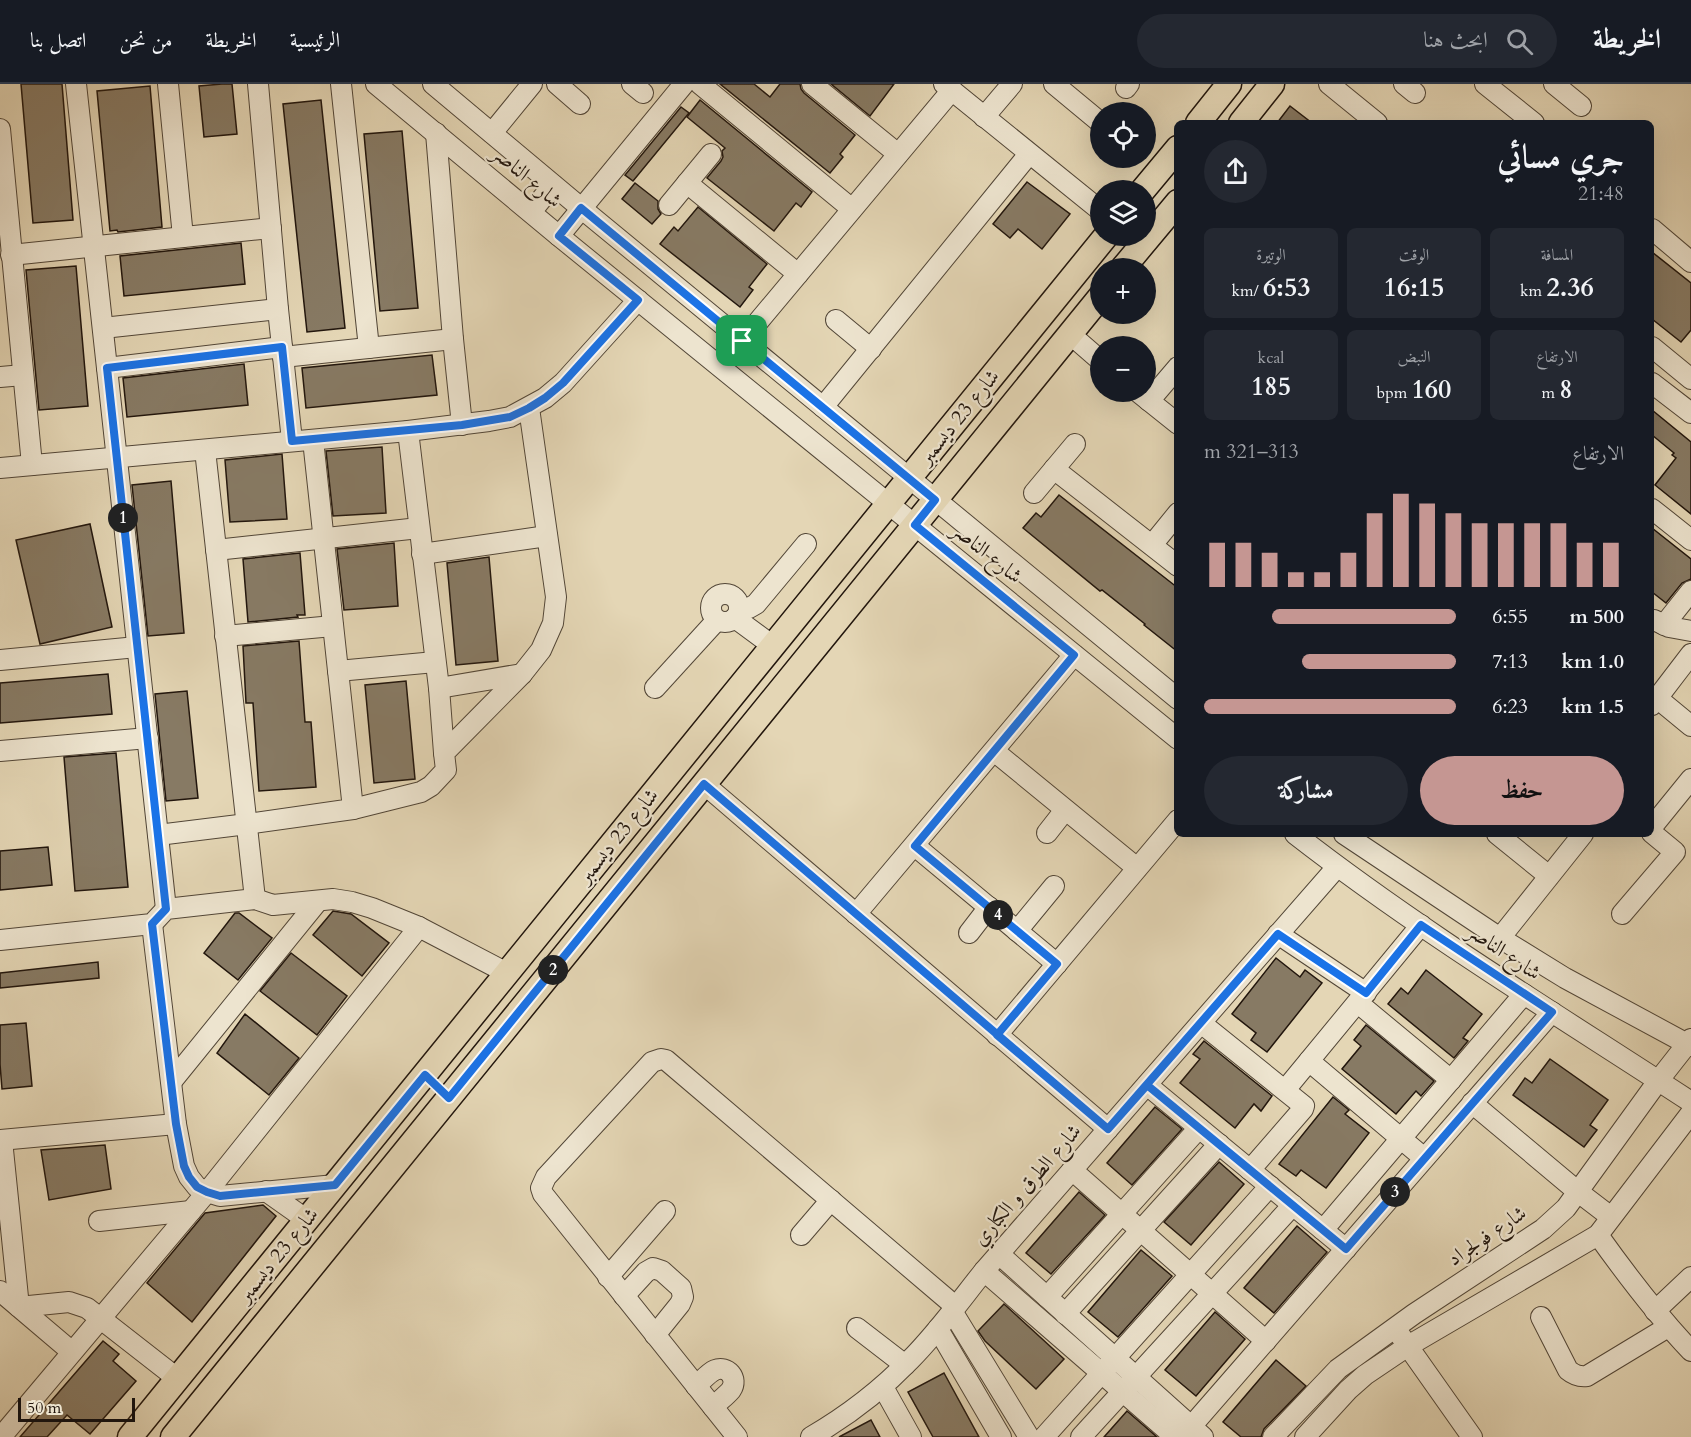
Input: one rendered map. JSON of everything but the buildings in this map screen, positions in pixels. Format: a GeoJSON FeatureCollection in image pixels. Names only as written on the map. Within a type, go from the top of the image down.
{"type":"FeatureCollection","features":[{"type":"Feature","properties":{"kind":"main road"},"geometry":{"type":"LineString","coordinates":[[1200,120],[1229,84]]}},
{"type":"Feature","properties":{"kind":"main road"},"geometry":{"type":"LineString","coordinates":[[1243,120],[1272,84]]}},
{"type":"Feature","properties":{"kind":"main road"},"geometry":{"type":"LineString","coordinates":[[1152,180],[1174,154]]}},
{"type":"Feature","properties":{"kind":"main road"},"geometry":{"type":"LineString","coordinates":[[1131,258],[1174,207]]}},
{"type":"Feature","properties":{"kind":"main road","name":"شارع 23 ديسمبر"},"geometry":{"type":"LineString","coordinates":[[130,1437],[1098,246]]}},
{"type":"Feature","properties":{"kind":"main road","name":"شارع 23 ديسمبر"},"geometry":{"type":"LineString","coordinates":[[172,1437],[1090,309]]}},
{"type":"Feature","properties":{"kind":"main road"},"geometry":{"type":"LineString","coordinates":[[425,1075],[449,1098]]}},
{"type":"Feature","properties":{"kind":"street"},"geometry":{"type":"LineString","coordinates":[[76,84],[166,909]]}},
{"type":"Feature","properties":{"kind":"street"},"geometry":{"type":"LineString","coordinates":[[168,84],[183,237]]}},
{"type":"Feature","properties":{"kind":"street"},"geometry":{"type":"LineString","coordinates":[[258,84],[292,441]]}},
{"type":"Feature","properties":{"kind":"street"},"geometry":{"type":"LineString","coordinates":[[341,84],[369,348]]}},
{"type":"Feature","properties":{"kind":"street","name":"شارع الناصر"},"geometry":{"type":"LineString","coordinates":[[376,84],[559,236],[1174,736]]}},
{"type":"Feature","properties":{"kind":"street","name":"شارع الناصر"},"geometry":{"type":"LineString","coordinates":[[433,84],[935,500],[1174,689]]}},
{"type":"Feature","properties":{"kind":"street"},"geometry":{"type":"LineString","coordinates":[[492,133],[532,84]]}},
{"type":"Feature","properties":{"kind":"street"},"geometry":{"type":"LineString","coordinates":[[557,84],[580,104]]}},
{"type":"Feature","properties":{"kind":"street"},"geometry":{"type":"LineString","coordinates":[[559,236],[684,84]]}},
{"type":"Feature","properties":{"kind":"street"},"geometry":{"type":"LineString","coordinates":[[700,84],[852,209]]}},
{"type":"Feature","properties":{"kind":"street"},"geometry":{"type":"LineString","coordinates":[[812,84],[898,154]]}},
{"type":"Feature","properties":{"kind":"street"},"geometry":{"type":"LineString","coordinates":[[984,117],[1012,84]]}},
{"type":"Feature","properties":{"kind":"street"},"geometry":{"type":"LineString","coordinates":[[1054,84],[1090,114]]}},
{"type":"Feature","properties":{"kind":"street"},"geometry":{"type":"LineString","coordinates":[[1329,84],[1373,120]]}},
{"type":"Feature","properties":{"kind":"street"},"geometry":{"type":"LineString","coordinates":[[1485,84],[1530,120]]}},
{"type":"Feature","properties":{"kind":"street"},"geometry":{"type":"LineString","coordinates":[[1554,84],[1581,106]]}},
{"type":"Feature","properties":{"kind":"street"},"geometry":{"type":"LineString","coordinates":[[742,341],[898,154],[948,87],[1090,202]]}},
{"type":"Feature","properties":{"kind":"street"},"geometry":{"type":"LineString","coordinates":[[0,129],[9,320],[23,375],[32,465]]}},
{"type":"Feature","properties":{"kind":"street"},"geometry":{"type":"LineString","coordinates":[[436,133],[462,425]]}},
{"type":"Feature","properties":{"kind":"street"},"geometry":{"type":"LineString","coordinates":[[669,205],[711,154]]}},
{"type":"Feature","properties":{"kind":"street"},"geometry":{"type":"LineString","coordinates":[[823,407],[1029,154]]}},
{"type":"Feature","properties":{"kind":"street"},"geometry":{"type":"LineString","coordinates":[[687,183],[798,274]]}},
{"type":"Feature","properties":{"kind":"street"},"geometry":{"type":"LineString","coordinates":[[531,212],[553,185]]}},
{"type":"Feature","properties":{"kind":"street"},"geometry":{"type":"LineString","coordinates":[[7,243],[94,247],[271,228]]}},
{"type":"Feature","properties":{"kind":"street"},"geometry":{"type":"LineString","coordinates":[[1654,231],[1691,262]]}},
{"type":"Feature","properties":{"kind":"street"},"geometry":{"type":"LineString","coordinates":[[0,468],[408,431],[510,417],[545,398],[563,383],[638,300]]}},
{"type":"Feature","properties":{"kind":"street"},"geometry":{"type":"LineString","coordinates":[[103,328],[278,309]]}},
{"type":"Feature","properties":{"kind":"street"},"geometry":{"type":"LineString","coordinates":[[836,320],[871,349]]}},
{"type":"Feature","properties":{"kind":"street"},"geometry":{"type":"LineString","coordinates":[[1070,334],[1090,351]]}},
{"type":"Feature","properties":{"kind":"street"},"geometry":{"type":"LineString","coordinates":[[107,368],[283,352],[369,348],[453,339]]}},
{"type":"Feature","properties":{"kind":"street"},"geometry":{"type":"LineString","coordinates":[[1654,349],[1691,379]]}},
{"type":"Feature","properties":{"kind":"street"},"geometry":{"type":"LineString","coordinates":[[1156,386],[1174,370]]}},
{"type":"Feature","properties":{"kind":"street"},"geometry":{"type":"LineString","coordinates":[[0,377],[23,375]]}},
{"type":"Feature","properties":{"kind":"street"},"geometry":{"type":"LineString","coordinates":[[1654,385],[1691,413]]}},
{"type":"Feature","properties":{"kind":"street"},"geometry":{"type":"LineString","coordinates":[[1151,402],[1174,421]]}},
{"type":"Feature","properties":{"kind":"street"},"geometry":{"type":"LineString","coordinates":[[444,753],[522,674],[541,650],[553,623],[556,597],[529,408]]}},
{"type":"Feature","properties":{"kind":"street"},"geometry":{"type":"LineString","coordinates":[[158,835],[353,809],[420,792],[431,786],[446,770],[408,431]]}},
{"type":"Feature","properties":{"kind":"street"},"geometry":{"type":"LineString","coordinates":[[313,440],[353,809]]}},
{"type":"Feature","properties":{"kind":"street"},"geometry":{"type":"LineString","coordinates":[[1034,493],[1075,444]]}},
{"type":"Feature","properties":{"kind":"street"},"geometry":{"type":"LineString","coordinates":[[205,450],[255,899]]}},
{"type":"Feature","properties":{"kind":"street"},"geometry":{"type":"LineString","coordinates":[[1054,469],[1174,563]]}},
{"type":"Feature","properties":{"kind":"street"},"geometry":{"type":"LineString","coordinates":[[1654,511],[1691,540]]}},
{"type":"Feature","properties":{"kind":"street"},"geometry":{"type":"LineString","coordinates":[[1152,545],[1174,518]]}},
{"type":"Feature","properties":{"kind":"street"},"geometry":{"type":"LineString","coordinates":[[216,550],[419,528]]}},
{"type":"Feature","properties":{"kind":"street"},"geometry":{"type":"LineString","coordinates":[[422,554],[547,536]]}},
{"type":"Feature","properties":{"kind":"street"},"geometry":{"type":"LineString","coordinates":[[655,688],[730,616],[756,604],[806,544]]}},
{"type":"Feature","properties":{"kind":"street"},"geometry":{"type":"LineString","coordinates":[[1658,622],[1691,591]]}},
{"type":"Feature","properties":{"kind":"street"},"geometry":{"type":"LineString","coordinates":[[730,616],[773,646]]}},
{"type":"Feature","properties":{"kind":"street"},"geometry":{"type":"LineString","coordinates":[[1658,622],[1691,631]]}},
{"type":"Feature","properties":{"kind":"street"},"geometry":{"type":"LineString","coordinates":[[225,636],[333,626]]}},
{"type":"Feature","properties":{"kind":"street"},"geometry":{"type":"LineString","coordinates":[[0,660],[137,647]]}},
{"type":"Feature","properties":{"kind":"street"},"geometry":{"type":"LineString","coordinates":[[1691,654],[1654,702],[1691,726]]}},
{"type":"Feature","properties":{"kind":"street"},"geometry":{"type":"LineString","coordinates":[[856,914],[1074,655]]}},
{"type":"Feature","properties":{"kind":"street"},"geometry":{"type":"LineString","coordinates":[[338,671],[435,662]]}},
{"type":"Feature","properties":{"kind":"street"},"geometry":{"type":"LineString","coordinates":[[438,688],[522,674]]}},
{"type":"Feature","properties":{"kind":"street"},"geometry":{"type":"LineString","coordinates":[[0,752],[148,738]]}},
{"type":"Feature","properties":{"kind":"street"},"geometry":{"type":"LineString","coordinates":[[994,751],[1137,868]]}},
{"type":"Feature","properties":{"kind":"street"},"geometry":{"type":"LineString","coordinates":[[1654,825],[1691,779]]}},
{"type":"Feature","properties":{"kind":"street"},"geometry":{"type":"LineString","coordinates":[[704,784],[1108,1129]]}},
{"type":"Feature","properties":{"kind":"street"},"geometry":{"type":"LineString","coordinates":[[1047,833],[1065,810]]}},
{"type":"Feature","properties":{"kind":"street"},"geometry":{"type":"LineString","coordinates":[[997,1035],[1174,825]]}},
{"type":"Feature","properties":{"kind":"street"},"geometry":{"type":"LineString","coordinates":[[1623,914],[1675,852],[1654,835]]}},
{"type":"Feature","properties":{"kind":"street","name":"شارع الناصر"},"geometry":{"type":"LineString","coordinates":[[1299,837],[1337,867],[1421,925],[1691,1102]]}},
{"type":"Feature","properties":{"kind":"street","name":"شارع الناصر"},"geometry":{"type":"LineString","coordinates":[[1348,837],[1500,938],[1565,978],[1690,1043]]}},
{"type":"Feature","properties":{"kind":"street"},"geometry":{"type":"LineString","coordinates":[[1501,837],[1550,876]]}},
{"type":"Feature","properties":{"kind":"street"},"geometry":{"type":"LineString","coordinates":[[1500,938],[1581,837]]}},
{"type":"Feature","properties":{"kind":"street"},"geometry":{"type":"LineString","coordinates":[[915,846],[1057,964]]}},
{"type":"Feature","properties":{"kind":"street","name":"شارع الطرق و الكباري"},"geometry":{"type":"LineString","coordinates":[[817,1436],[883,1386],[938,1329],[984,1271],[1337,867]]}},
{"type":"Feature","properties":{"kind":"street"},"geometry":{"type":"LineString","coordinates":[[1017,931],[1053,886]]}},
{"type":"Feature","properties":{"kind":"street"},"geometry":{"type":"LineString","coordinates":[[0,940],[152,924],[166,909],[255,899],[273,905],[333,899],[372,908],[419,927],[507,973]]}},
{"type":"Feature","properties":{"kind":"street"},"geometry":{"type":"LineString","coordinates":[[172,1081],[318,901]]}},
{"type":"Feature","properties":{"kind":"street"},"geometry":{"type":"LineString","coordinates":[[969,933],[989,907]]}},
{"type":"Feature","properties":{"kind":"street"},"geometry":{"type":"LineString","coordinates":[[152,924],[176,1124],[184,1166],[189,1177],[197,1187],[220,1196],[335,1185]]}},
{"type":"Feature","properties":{"kind":"street"},"geometry":{"type":"LineString","coordinates":[[1285,1090],[1421,925]]}},
{"type":"Feature","properties":{"kind":"street"},"geometry":{"type":"LineString","coordinates":[[1,1437],[207,1192],[419,927]]}},
{"type":"Feature","properties":{"kind":"street"},"geometry":{"type":"LineString","coordinates":[[1278,934],[1362,998],[1451,1080]]}},
{"type":"Feature","properties":{"kind":"street"},"geometry":{"type":"LineString","coordinates":[[1323,1230],[1524,994]]}},
{"type":"Feature","properties":{"kind":"street"},"geometry":{"type":"LineString","coordinates":[[984,1271],[1102,1373],[1129,1384],[1188,1434],[1552,1012]]}},
{"type":"Feature","properties":{"kind":"street"},"geometry":{"type":"LineString","coordinates":[[1201,1023],[1304,1106],[1304,1109],[1250,1170]]}},
{"type":"Feature","properties":{"kind":"street","name":"شارع فولجراد"},"geometry":{"type":"LineString","coordinates":[[1274,1437],[1338,1369],[1543,1229],[1566,1208],[1658,1081],[1690,1043]]}},
{"type":"Feature","properties":{"kind":"street"},"geometry":{"type":"LineString","coordinates":[[737,1437],[546,1199],[541,1188],[546,1177],[656,1059],[666,1060],[831,1200],[953,1308],[1029,1437]]}},
{"type":"Feature","properties":{"kind":"street"},"geometry":{"type":"LineString","coordinates":[[1310,1061],[1424,1158]]}},
{"type":"Feature","properties":{"kind":"street"},"geometry":{"type":"LineString","coordinates":[[1147,1085],[1346,1249]]}},
{"type":"Feature","properties":{"kind":"street"},"geometry":{"type":"LineString","coordinates":[[1472,1103],[1611,1217]]}},
{"type":"Feature","properties":{"kind":"street"},"geometry":{"type":"LineString","coordinates":[[1305,1437],[1365,1375],[1408,1346],[1598,1235],[1691,1113]]}},
{"type":"Feature","properties":{"kind":"street"},"geometry":{"type":"LineString","coordinates":[[19,1307],[1,1140],[176,1124]]}},
{"type":"Feature","properties":{"kind":"street"},"geometry":{"type":"LineString","coordinates":[[1047,1297],[1199,1128]]}},
{"type":"Feature","properties":{"kind":"street"},"geometry":{"type":"LineString","coordinates":[[1065,1314],[1219,1144]]}},
{"type":"Feature","properties":{"kind":"street"},"geometry":{"type":"LineString","coordinates":[[1072,1170],[1266,1341]]}},
{"type":"Feature","properties":{"kind":"street"},"geometry":{"type":"LineString","coordinates":[[1044,1437],[1270,1186]]}},
{"type":"Feature","properties":{"kind":"street"},"geometry":{"type":"LineString","coordinates":[[266,1191],[307,1220]]}},
{"type":"Feature","properties":{"kind":"street"},"geometry":{"type":"LineString","coordinates":[[801,1234],[831,1200]]}},
{"type":"Feature","properties":{"kind":"street"},"geometry":{"type":"LineString","coordinates":[[1081,1437],[1293,1205]]}},
{"type":"Feature","properties":{"kind":"street"},"geometry":{"type":"LineString","coordinates":[[99,1221],[191,1211]]}},
{"type":"Feature","properties":{"kind":"street"},"geometry":{"type":"LineString","coordinates":[[608,1277],[665,1211]]}},
{"type":"Feature","properties":{"kind":"street"},"geometry":{"type":"LineString","coordinates":[[1598,1235],[1638,1291],[1668,1328],[1691,1351]]}},
{"type":"Feature","properties":{"kind":"street"},"geometry":{"type":"LineString","coordinates":[[999,1254],[1115,1358],[1129,1384]]}},
{"type":"Feature","properties":{"kind":"street"},"geometry":{"type":"LineString","coordinates":[[624,1296],[646,1272],[653,1268],[662,1271],[681,1288],[683,1296],[680,1305],[655,1335]]}},
{"type":"Feature","properties":{"kind":"street"},"geometry":{"type":"LineString","coordinates":[[1655,1311],[1691,1277]]}},
{"type":"Feature","properties":{"kind":"street"},"geometry":{"type":"LineString","coordinates":[[0,1291],[72,1352]]}},
{"type":"Feature","properties":{"kind":"street"},"geometry":{"type":"LineString","coordinates":[[19,1307],[69,1302],[87,1308],[177,1379]]}},
{"type":"Feature","properties":{"kind":"street"},"geometry":{"type":"LineString","coordinates":[[1541,1317],[1568,1370],[1581,1377],[1587,1376],[1668,1328]]}},
{"type":"Feature","properties":{"kind":"street"},"geometry":{"type":"LineString","coordinates":[[857,1328],[905,1365]]}},
{"type":"Feature","properties":{"kind":"street"},"geometry":{"type":"LineString","coordinates":[[1395,1328],[1472,1437]]}},
{"type":"Feature","properties":{"kind":"street"},"geometry":{"type":"LineString","coordinates":[[938,1329],[1001,1437]]}},
{"type":"Feature","properties":{"kind":"street"},"geometry":{"type":"LineString","coordinates":[[696,1386],[717,1369],[728,1371],[732,1375],[734,1380],[730,1390],[713,1407]]}},
{"type":"Feature","properties":{"kind":"street"},"geometry":{"type":"LineString","coordinates":[[883,1386],[911,1437]]}},
{"type":"Feature","properties":{"kind":"route"},"geometry":{"type":"LineString","coordinates":[[742,341],[581,208],[559,236],[638,300],[563,383],[545,398],[510,417],[489,422],[408,431],[292,441],[282,347],[107,368],[166,909],[152,924],[176,1124],[184,1166],[189,1177],[197,1187],[220,1196],[335,1185],[425,1075],[449,1098],[704,784],[997,1035],[1108,1129],[1147,1085],[1346,1249],[1552,1012],[1421,925],[1366,993],[1278,934],[1108,1129],[1052,1082],[997,1035],[1057,964],[915,846],[1074,655],[915,525],[935,500],[742,341]]}}]}
